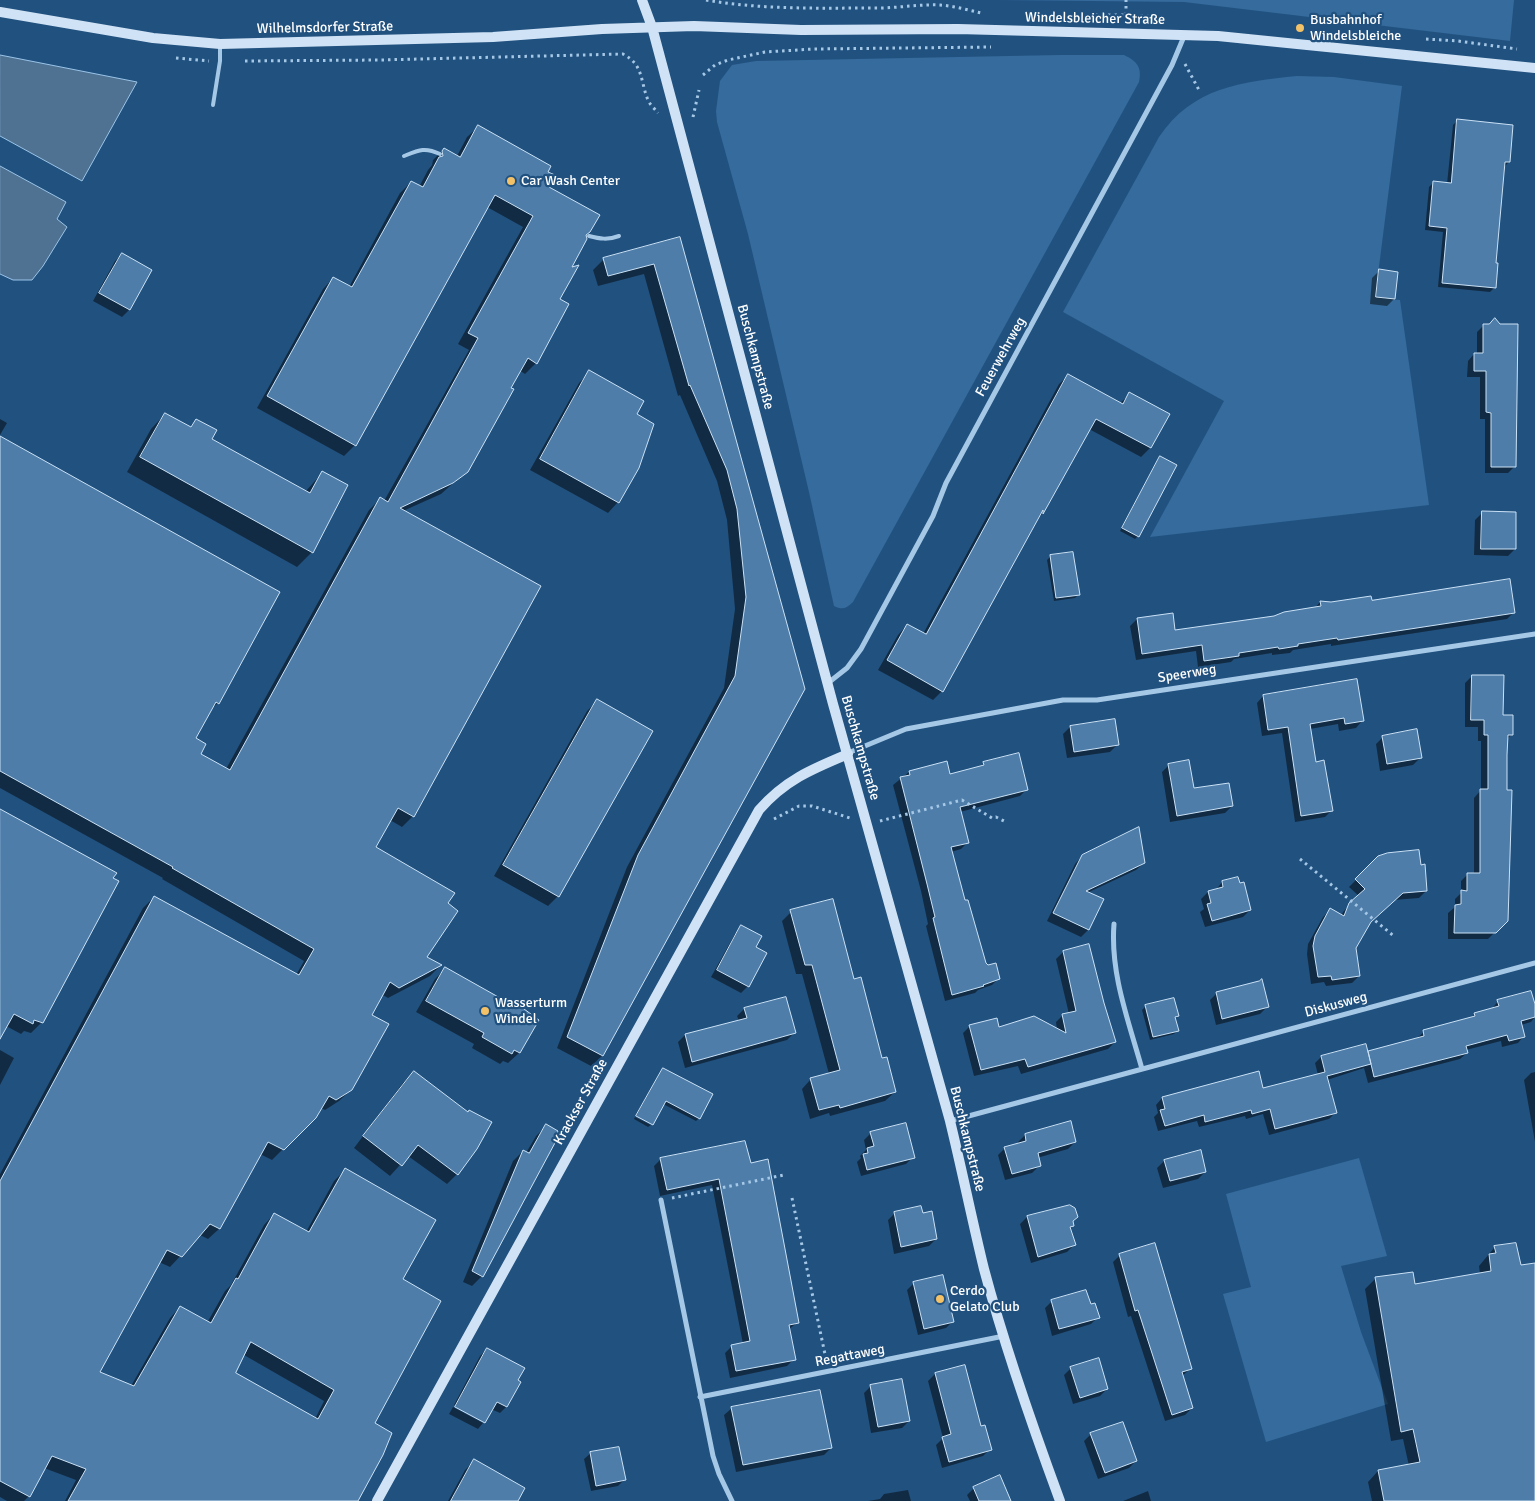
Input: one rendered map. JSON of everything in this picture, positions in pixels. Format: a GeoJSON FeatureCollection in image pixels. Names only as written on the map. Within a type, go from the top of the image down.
{"type":"FeatureCollection","features":[{"type":"Feature","properties":{"kind":"main road","name":"Buschkampstraße"},"geometry":{"type":"LineString","coordinates":[[642,0],[652,27],[827,684],[868,824],[950,1121],[985,1270],[1030,1419],[1060,1501]]}},
{"type":"Feature","properties":{"kind":"main road","name":"Wilhelmsdorfer Straße"},"geometry":{"type":"LineString","coordinates":[[0,12],[153,38],[220,44],[493,36],[652,27]]}},
{"type":"Feature","properties":{"kind":"main road","name":"Windelsbleicher Straße"},"geometry":{"type":"LineString","coordinates":[[652,27],[697,26],[800,30],[919,29],[1186,34],[1535,68]]}},
{"type":"Feature","properties":{"kind":"main road","name":"Krackser Straße"},"geometry":{"type":"LineString","coordinates":[[377,1501],[759,810],[772,795],[786,784],[808,771],[848,754]]}},
{"type":"Feature","properties":{"kind":"street","name":"Feuerwehrweg"},"geometry":{"type":"LineString","coordinates":[[827,684],[848,668],[860,649],[933,516],[946,483],[1176,57],[1186,34]]}},
{"type":"Feature","properties":{"kind":"street","name":"Speerweg"},"geometry":{"type":"LineString","coordinates":[[848,754],[906,729],[1046,703],[1070,700],[1097,700],[1535,634]]}},
{"type":"Feature","properties":{"kind":"street"},"geometry":{"type":"LineString","coordinates":[[1114,924],[1113,941],[1117,976],[1142,1069]]}},
{"type":"Feature","properties":{"kind":"street","name":"Diskusweg"},"geometry":{"type":"LineString","coordinates":[[950,1121],[1535,963]]}},
{"type":"Feature","properties":{"kind":"street"},"geometry":{"type":"LineString","coordinates":[[662,1200],[713,1456],[732,1501]]}},
{"type":"Feature","properties":{"kind":"street","name":"Regattaweg"},"geometry":{"type":"LineString","coordinates":[[700,1398],[1004,1336]]}},
{"type":"Feature","properties":{"kind":"lane"},"geometry":{"type":"LineString","coordinates":[[213,105],[220,61],[220,44]]}},
{"type":"Feature","properties":{"kind":"lane"},"geometry":{"type":"LineString","coordinates":[[404,156],[429,149],[440,154]]}},
{"type":"Feature","properties":{"kind":"lane"},"geometry":{"type":"LineString","coordinates":[[589,236],[599,239],[610,239],[618,236]]}},
{"type":"Feature","properties":{"kind":"path"},"geometry":{"type":"LineString","coordinates":[[706,0],[740,6],[774,8],[892,8],[938,5],[984,13]]}},
{"type":"Feature","properties":{"kind":"path"},"geometry":{"type":"LineString","coordinates":[[1126,0],[1126,15]]}},
{"type":"Feature","properties":{"kind":"path"},"geometry":{"type":"LineString","coordinates":[[1091,15],[1164,17]]}},
{"type":"Feature","properties":{"kind":"path"},"geometry":{"type":"LineString","coordinates":[[703,75],[715,65],[728,60],[765,52],[814,49],[999,47]]}},
{"type":"Feature","properties":{"kind":"path"},"geometry":{"type":"LineString","coordinates":[[1176,57],[1187,67],[1200,90]]}},
{"type":"Feature","properties":{"kind":"path"},"geometry":{"type":"LineString","coordinates":[[771,824],[776,817],[799,806],[825,810],[868,824],[962,800],[992,818],[996,817],[1004,821]]}},
{"type":"Feature","properties":{"kind":"path"},"geometry":{"type":"LineString","coordinates":[[1300,859],[1395,937]]}},
{"type":"Feature","properties":{"kind":"path"},"geometry":{"type":"LineString","coordinates":[[662,1200],[784,1175]]}},
{"type":"Feature","properties":{"kind":"path"},"geometry":{"type":"LineString","coordinates":[[792,1198],[828,1372]]}},
{"type":"Feature","properties":{"kind":"shaded area"},"geometry":{"type":"Polygon","coordinates":[[[1001,0],[1514,0],[1510,41],[1184,2],[1001,0]]]}},
{"type":"Feature","properties":{"kind":"shaded area"},"geometry":{"type":"Polygon","coordinates":[[[0,55],[137,82],[82,181],[0,136],[0,55]]]}},
{"type":"Feature","properties":{"kind":"shaded area"},"geometry":{"type":"Polygon","coordinates":[[[1124,55],[1138,65],[1140,72],[1139,82],[853,602],[844,608],[834,606],[748,234],[717,122],[716,111],[720,81],[732,65],[756,61],[1124,55]]]}},
{"type":"Feature","properties":{"kind":"shaded area"},"geometry":{"type":"Polygon","coordinates":[[[1297,76],[1334,77],[1402,86],[1375,298],[1400,300],[1429,505],[1150,537],[1224,401],[1063,312],[1159,137],[1172,120],[1187,107],[1203,97],[1220,90],[1257,81],[1297,76]]]}},
{"type":"Feature","properties":{"kind":"shaded area"},"geometry":{"type":"Polygon","coordinates":[[[0,166],[66,202],[57,219],[67,227],[32,280],[13,280],[0,274],[0,166]]]}},
{"type":"Feature","properties":{"kind":"shaded area"},"geometry":{"type":"Polygon","coordinates":[[[1359,1158],[1387,1256],[1341,1266],[1361,1332],[1388,1404],[1266,1442],[1223,1294],[1251,1287],[1226,1194],[1359,1158]]]}},
{"type":"Feature","properties":{"kind":"building"},"geometry":{"type":"Polygon","coordinates":[[[1457,119],[1513,125],[1510,162],[1505,162],[1496,263],[1498,263],[1496,288],[1442,283],[1447,228],[1429,226],[1433,181],[1451,183],[1457,119]]]}},
{"type":"Feature","properties":{"kind":"building"},"geometry":{"type":"Polygon","coordinates":[[[478,125],[551,166],[548,172],[555,175],[549,187],[600,215],[590,232],[586,235],[587,239],[572,267],[579,265],[560,299],[569,304],[537,364],[528,358],[511,388],[514,389],[468,472],[453,483],[400,508],[541,586],[414,817],[398,808],[376,847],[455,893],[448,903],[458,911],[427,957],[442,965],[399,988],[390,982],[372,1015],[389,1024],[352,1090],[336,1100],[329,1096],[316,1118],[284,1150],[268,1142],[220,1229],[210,1224],[182,1257],[167,1250],[100,1372],[134,1386],[180,1306],[211,1323],[236,1278],[238,1279],[274,1213],[309,1232],[345,1168],[436,1220],[403,1279],[441,1301],[375,1423],[392,1433],[383,1455],[358,1501],[68,1501],[86,1469],[52,1456],[30,1497],[0,1481],[0,1181],[154,896],[299,975],[314,949],[173,867],[0,771],[0,436],[280,592],[219,704],[216,702],[196,738],[206,744],[201,754],[230,770],[380,497],[388,502],[478,338],[468,333],[533,216],[495,195],[356,446],[267,396],[333,277],[352,287],[411,181],[423,187],[439,157],[443,156],[442,151],[444,148],[460,157],[478,125]],[[251,1342],[236,1373],[318,1419],[334,1390],[251,1342]]]}},
{"type":"Feature","properties":{"kind":"building"},"geometry":{"type":"Polygon","coordinates":[[[680,237],[805,689],[603,1056],[567,1037],[638,855],[735,676],[746,597],[737,509],[727,470],[689,386],[654,264],[608,276],[603,258],[680,237]]]}},
{"type":"Feature","properties":{"kind":"building"},"geometry":{"type":"Polygon","coordinates":[[[122,253],[152,270],[130,310],[99,293],[122,253]]]}},
{"type":"Feature","properties":{"kind":"building"},"geometry":{"type":"Polygon","coordinates":[[[1379,269],[1398,272],[1395,299],[1376,297],[1379,269]]]}},
{"type":"Feature","properties":{"kind":"building"},"geometry":{"type":"Polygon","coordinates":[[[1495,318],[1500,324],[1518,324],[1516,467],[1491,467],[1491,413],[1486,412],[1486,371],[1474,371],[1474,353],[1483,353],[1483,324],[1489,324],[1495,318]]]}},
{"type":"Feature","properties":{"kind":"building"},"geometry":{"type":"Polygon","coordinates":[[[589,370],[644,401],[637,414],[654,424],[639,468],[619,503],[540,459],[589,370]]]}},
{"type":"Feature","properties":{"kind":"building"},"geometry":{"type":"Polygon","coordinates":[[[1068,374],[1123,404],[1129,392],[1170,414],[1151,448],[1096,419],[1043,514],[1043,510],[943,692],[887,660],[907,624],[926,634],[1068,374]]]}},
{"type":"Feature","properties":{"kind":"building"},"geometry":{"type":"Polygon","coordinates":[[[165,413],[191,427],[196,419],[217,430],[212,439],[310,493],[322,471],[348,485],[313,553],[140,457],[165,413]]]}},
{"type":"Feature","properties":{"kind":"building"},"geometry":{"type":"Polygon","coordinates":[[[1160,456],[1177,465],[1139,537],[1122,528],[1160,456]]]}},
{"type":"Feature","properties":{"kind":"building"},"geometry":{"type":"Polygon","coordinates":[[[1482,511],[1516,512],[1516,549],[1481,549],[1482,511]]]}},
{"type":"Feature","properties":{"kind":"building"},"geometry":{"type":"Polygon","coordinates":[[[1073,552],[1080,595],[1056,598],[1050,555],[1073,552]]]}},
{"type":"Feature","properties":{"kind":"building"},"geometry":{"type":"Polygon","coordinates":[[[1510,579],[1515,613],[1338,640],[1337,638],[1279,649],[1278,647],[1239,653],[1239,656],[1204,661],[1202,645],[1142,654],[1137,618],[1173,613],[1175,630],[1274,616],[1284,612],[1321,606],[1320,601],[1331,602],[1371,596],[1372,600],[1510,579]]]}},
{"type":"Feature","properties":{"kind":"building"},"geometry":{"type":"Polygon","coordinates":[[[1472,675],[1504,675],[1503,715],[1513,715],[1513,735],[1508,735],[1507,755],[1507,790],[1512,790],[1508,921],[1496,933],[1454,933],[1455,905],[1461,904],[1461,890],[1467,891],[1467,873],[1480,873],[1480,789],[1488,789],[1488,735],[1484,735],[1484,720],[1471,720],[1472,675]]]}},
{"type":"Feature","properties":{"kind":"building"},"geometry":{"type":"Polygon","coordinates":[[[1357,679],[1364,721],[1345,724],[1344,718],[1310,724],[1316,762],[1324,760],[1333,811],[1301,816],[1288,727],[1268,730],[1263,695],[1357,679]]]}},
{"type":"Feature","properties":{"kind":"building"},"geometry":{"type":"Polygon","coordinates":[[[597,699],[653,731],[559,897],[503,865],[597,699]]]}},
{"type":"Feature","properties":{"kind":"building"},"geometry":{"type":"Polygon","coordinates":[[[1115,719],[1119,745],[1074,752],[1070,726],[1115,719]]]}},
{"type":"Feature","properties":{"kind":"building"},"geometry":{"type":"Polygon","coordinates":[[[1417,729],[1422,758],[1387,764],[1382,736],[1417,729]]]}},
{"type":"Feature","properties":{"kind":"building"},"geometry":{"type":"Polygon","coordinates":[[[1019,753],[1028,790],[960,807],[969,843],[951,847],[965,900],[968,900],[986,963],[988,965],[996,963],[1000,979],[984,986],[952,995],[933,918],[935,917],[900,777],[910,775],[909,771],[947,761],[950,774],[984,765],[983,762],[1019,753]]]}},
{"type":"Feature","properties":{"kind":"building"},"geometry":{"type":"Polygon","coordinates":[[[1189,760],[1194,788],[1229,783],[1233,806],[1177,816],[1168,764],[1189,760]]]}},
{"type":"Feature","properties":{"kind":"building"},"geometry":{"type":"Polygon","coordinates":[[[0,809],[117,873],[113,878],[119,881],[43,1023],[34,1020],[33,1024],[14,1014],[0,1039],[0,809]]]}},
{"type":"Feature","properties":{"kind":"building"},"geometry":{"type":"Polygon","coordinates":[[[1139,827],[1145,863],[1086,891],[1104,899],[1089,930],[1053,913],[1082,855],[1139,827]]]}},
{"type":"Feature","properties":{"kind":"building"},"geometry":{"type":"Polygon","coordinates":[[[1419,850],[1421,865],[1425,864],[1427,891],[1403,893],[1371,922],[1356,948],[1360,976],[1332,980],[1331,976],[1318,977],[1313,946],[1315,936],[1330,908],[1344,916],[1349,903],[1365,889],[1355,879],[1378,856],[1387,853],[1419,850]]]}},
{"type":"Feature","properties":{"kind":"building"},"geometry":{"type":"Polygon","coordinates":[[[1238,877],[1240,883],[1244,882],[1251,910],[1212,921],[1207,904],[1211,903],[1208,891],[1223,887],[1222,881],[1238,877]]]}},
{"type":"Feature","properties":{"kind":"building"},"geometry":{"type":"Polygon","coordinates":[[[833,899],[854,979],[861,977],[882,1058],[887,1057],[896,1092],[840,1108],[839,1105],[819,1110],[810,1078],[840,1070],[812,965],[805,965],[790,910],[833,899]]]}},
{"type":"Feature","properties":{"kind":"building"},"geometry":{"type":"Polygon","coordinates":[[[741,925],[762,936],[756,947],[767,953],[749,987],[717,970],[741,925]]]}},
{"type":"Feature","properties":{"kind":"building"},"geometry":{"type":"Polygon","coordinates":[[[1089,944],[1116,1042],[1028,1067],[1025,1059],[981,1070],[969,1025],[997,1018],[999,1027],[1034,1016],[1066,1033],[1062,1014],[1076,1011],[1063,951],[1089,944]]]}},
{"type":"Feature","properties":{"kind":"building","name":"Wasserturm Windel"},"geometry":{"type":"Polygon","coordinates":[[[445,967],[509,1003],[520,1006],[539,1020],[520,1053],[514,1050],[512,1054],[482,1037],[484,1033],[426,1001],[445,967]]]}},
{"type":"Feature","properties":{"kind":"building"},"geometry":{"type":"Polygon","coordinates":[[[1262,979],[1269,1007],[1222,1019],[1216,992],[1262,979]]]}},
{"type":"Feature","properties":{"kind":"building"},"geometry":{"type":"Polygon","coordinates":[[[1531,991],[1535,1004],[1535,1017],[1521,1021],[1525,1037],[1509,1041],[1507,1035],[1466,1046],[1468,1053],[1374,1077],[1368,1051],[1424,1036],[1423,1030],[1475,1016],[1474,1013],[1499,1006],[1497,1000],[1531,991]]]}},
{"type":"Feature","properties":{"kind":"building"},"geometry":{"type":"Polygon","coordinates":[[[786,997],[796,1033],[692,1062],[685,1034],[747,1018],[744,1008],[786,997]]]}},
{"type":"Feature","properties":{"kind":"building"},"geometry":{"type":"Polygon","coordinates":[[[1174,998],[1179,1016],[1175,1017],[1179,1031],[1153,1037],[1145,1005],[1174,998]]]}},
{"type":"Feature","properties":{"kind":"building"},"geometry":{"type":"Polygon","coordinates":[[[1366,1044],[1371,1064],[1327,1076],[1337,1113],[1275,1129],[1270,1109],[1252,1114],[1251,1110],[1205,1122],[1204,1115],[1165,1126],[1160,1110],[1165,1109],[1162,1097],[1259,1071],[1263,1088],[1325,1072],[1321,1056],[1366,1044]]]}},
{"type":"Feature","properties":{"kind":"building"},"geometry":{"type":"Polygon","coordinates":[[[663,1068],[713,1094],[700,1119],[666,1101],[653,1125],[636,1116],[663,1068]]]}},
{"type":"Feature","properties":{"kind":"building"},"geometry":{"type":"Polygon","coordinates":[[[414,1071],[468,1112],[469,1110],[492,1122],[477,1149],[458,1175],[418,1145],[402,1166],[363,1136],[414,1071]]]}},
{"type":"Feature","properties":{"kind":"building"},"geometry":{"type":"Polygon","coordinates":[[[1071,1121],[1076,1142],[1038,1153],[1041,1166],[1012,1174],[1004,1147],[1026,1141],[1025,1134],[1071,1121]]]}},
{"type":"Feature","properties":{"kind":"building"},"geometry":{"type":"Polygon","coordinates":[[[906,1123],[915,1158],[867,1170],[863,1154],[868,1153],[867,1148],[874,1146],[870,1132],[906,1123]]]}},
{"type":"Feature","properties":{"kind":"building"},"geometry":{"type":"Polygon","coordinates":[[[546,1124],[558,1131],[556,1141],[483,1277],[472,1271],[523,1150],[529,1153],[546,1124]]]}},
{"type":"Feature","properties":{"kind":"building"},"geometry":{"type":"Polygon","coordinates":[[[745,1141],[751,1163],[768,1159],[799,1323],[789,1325],[796,1360],[736,1371],[731,1345],[750,1341],[719,1179],[667,1190],[660,1158],[745,1141]]]}},
{"type":"Feature","properties":{"kind":"building"},"geometry":{"type":"Polygon","coordinates":[[[1201,1150],[1206,1172],[1170,1181],[1164,1160],[1201,1150]]]}},
{"type":"Feature","properties":{"kind":"building"},"geometry":{"type":"Polygon","coordinates":[[[1070,1205],[1075,1208],[1078,1217],[1073,1221],[1074,1226],[1070,1227],[1076,1245],[1038,1257],[1027,1216],[1070,1205]]]}},
{"type":"Feature","properties":{"kind":"building"},"geometry":{"type":"Polygon","coordinates":[[[921,1206],[923,1213],[932,1211],[937,1239],[901,1247],[894,1212],[921,1206]]]}},
{"type":"Feature","properties":{"kind":"building"},"geometry":{"type":"Polygon","coordinates":[[[1155,1243],[1192,1369],[1182,1372],[1193,1408],[1172,1415],[1138,1310],[1135,1311],[1119,1254],[1155,1243]]]}},
{"type":"Feature","properties":{"kind":"building"},"geometry":{"type":"Polygon","coordinates":[[[1516,1243],[1521,1265],[1535,1263],[1535,1501],[1384,1501],[1378,1470],[1420,1462],[1413,1429],[1401,1432],[1375,1277],[1413,1272],[1415,1284],[1491,1271],[1489,1254],[1496,1253],[1494,1246],[1516,1243]]]}},
{"type":"Feature","properties":{"kind":"building"},"geometry":{"type":"Polygon","coordinates":[[[943,1275],[954,1322],[924,1329],[913,1282],[943,1275]]]}},
{"type":"Feature","properties":{"kind":"building"},"geometry":{"type":"Polygon","coordinates":[[[1086,1290],[1091,1304],[1095,1303],[1100,1318],[1059,1329],[1051,1300],[1086,1290]]]}},
{"type":"Feature","properties":{"kind":"building"},"geometry":{"type":"Polygon","coordinates":[[[487,1348],[525,1368],[518,1380],[521,1382],[507,1407],[497,1402],[485,1423],[455,1407],[487,1348]]]}},
{"type":"Feature","properties":{"kind":"building"},"geometry":{"type":"Polygon","coordinates":[[[1099,1358],[1108,1389],[1080,1398],[1070,1367],[1099,1358]]]}},
{"type":"Feature","properties":{"kind":"building"},"geometry":{"type":"Polygon","coordinates":[[[965,1365],[981,1426],[985,1425],[992,1450],[949,1462],[942,1437],[951,1434],[935,1373],[965,1365]]]}},
{"type":"Feature","properties":{"kind":"building"},"geometry":{"type":"Polygon","coordinates":[[[902,1379],[910,1421],[878,1427],[870,1385],[902,1379]]]}},
{"type":"Feature","properties":{"kind":"building"},"geometry":{"type":"Polygon","coordinates":[[[820,1390],[832,1448],[743,1465],[731,1407],[820,1390]]]}},
{"type":"Feature","properties":{"kind":"building"},"geometry":{"type":"Polygon","coordinates":[[[1123,1422],[1137,1461],[1105,1473],[1090,1433],[1123,1422]]]}},
{"type":"Feature","properties":{"kind":"building"},"geometry":{"type":"Polygon","coordinates":[[[619,1447],[626,1480],[596,1486],[590,1452],[619,1447]]]}},
{"type":"Feature","properties":{"kind":"building"},"geometry":{"type":"Polygon","coordinates":[[[474,1459],[525,1488],[518,1501],[451,1501],[474,1459]]]}},
{"type":"Feature","properties":{"kind":"building"},"geometry":{"type":"Polygon","coordinates":[[[1000,1475],[1011,1501],[979,1501],[973,1487],[1000,1475]]]}},
{"type":"Feature","properties":{"kind":"place","name":"Busbahnhof Windelsbleiche"},"geometry":{"type":"Point","coordinates":[1300,28]}},
{"type":"Feature","properties":{"kind":"place","name":"Car Wash Center"},"geometry":{"type":"Point","coordinates":[511,181]}},
{"type":"Feature","properties":{"kind":"place","name":"Wasserturm Windel"},"geometry":{"type":"Point","coordinates":[485,1011]}},
{"type":"Feature","properties":{"kind":"place","name":"Cerdo Gelato Club"},"geometry":{"type":"Point","coordinates":[940,1299]}}]}
